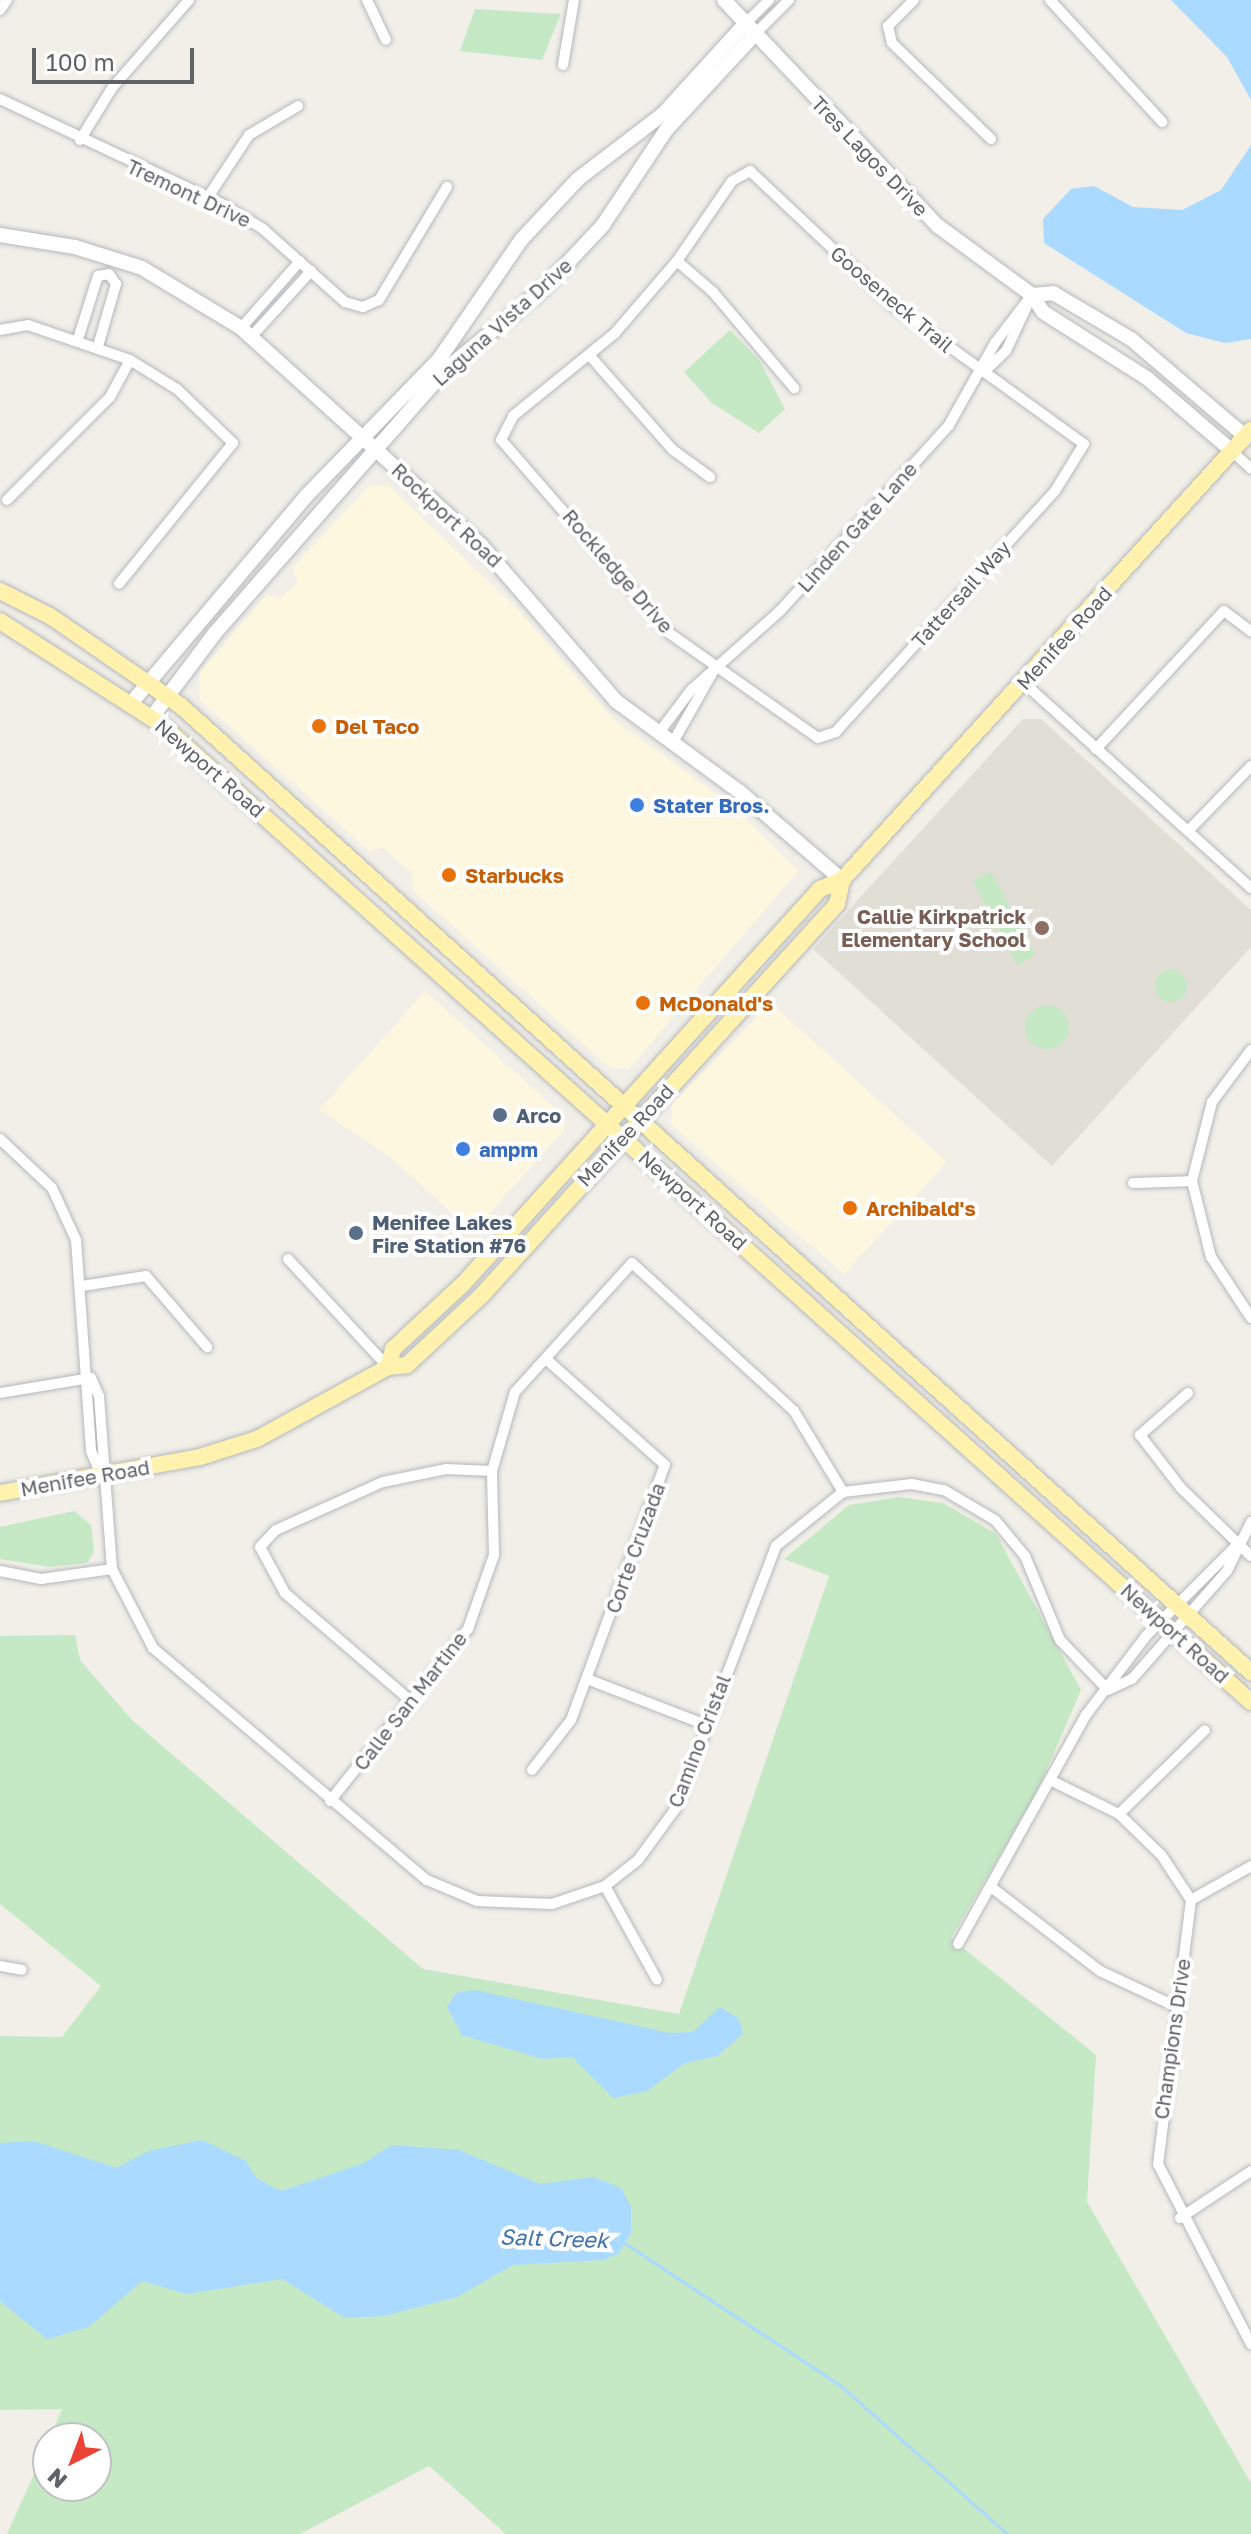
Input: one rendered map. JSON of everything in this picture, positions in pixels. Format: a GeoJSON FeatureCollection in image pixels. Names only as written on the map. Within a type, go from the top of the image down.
{"type":"FeatureCollection","features":[{"type":"Feature","properties":{"kind":"main road","name":"Menifee Road"},"geometry":{"type":"LineString","coordinates":[[388,1367],[393,1349],[463,1284],[623,1103],[820,889],[842,880],[1249,436]]}},
{"type":"Feature","properties":{"kind":"main road","name":"Newport Road"},"geometry":{"type":"LineString","coordinates":[[0,591],[148,680],[168,696],[641,1119],[1251,1672]]}},
{"type":"Feature","properties":{"kind":"main road","name":"Newport Road"},"geometry":{"type":"LineString","coordinates":[[0,621],[133,701],[152,717],[1251,1702]]}},
{"type":"Feature","properties":{"kind":"main road","name":"Menifee Road"},"geometry":{"type":"LineString","coordinates":[[0,1493],[102,1475],[257,1439],[388,1367],[407,1365],[464,1313],[837,904],[842,880]]}},
{"type":"Feature","properties":{"kind":"street"},"geometry":{"type":"LineString","coordinates":[[0,10],[7,0]]}},
{"type":"Feature","properties":{"kind":"street"},"geometry":{"type":"LineString","coordinates":[[80,140],[112,88],[189,0]]}},
{"type":"Feature","properties":{"kind":"street"},"geometry":{"type":"LineString","coordinates":[[367,0],[386,40]]}},
{"type":"Feature","properties":{"kind":"street"},"geometry":{"type":"LineString","coordinates":[[563,65],[574,0]]}},
{"type":"Feature","properties":{"kind":"street","name":"Tres Lagos Drive"},"geometry":{"type":"LineString","coordinates":[[724,0],[929,218],[1032,295],[1043,312],[1148,379],[1232,451]]}},
{"type":"Feature","properties":{"kind":"street","name":"Laguna Vista Drive"},"geometry":{"type":"LineString","coordinates":[[152,717],[451,364],[559,273],[620,204],[677,115],[750,29],[769,0]]}},
{"type":"Feature","properties":{"kind":"street","name":"Laguna Vista Drive"},"geometry":{"type":"LineString","coordinates":[[133,701],[148,680],[363,438],[440,358],[496,271],[559,198],[663,114],[750,29],[789,0]]}},
{"type":"Feature","properties":{"kind":"street"},"geometry":{"type":"LineString","coordinates":[[914,0],[888,26],[892,43],[991,139]]}},
{"type":"Feature","properties":{"kind":"street"},"geometry":{"type":"LineString","coordinates":[[1050,0],[1162,122]]}},
{"type":"Feature","properties":{"kind":"street","name":"Tremont Drive"},"geometry":{"type":"LineString","coordinates":[[0,99],[80,140],[208,197],[263,229],[345,302],[363,307],[379,300],[447,187]]}},
{"type":"Feature","properties":{"kind":"street"},"geometry":{"type":"LineString","coordinates":[[208,197],[249,135],[298,106]]}},
{"type":"Feature","properties":{"kind":"street","name":"Gooseneck Trail"},"geometry":{"type":"LineString","coordinates":[[677,261],[732,181],[750,171],[896,308],[1084,444]]}},
{"type":"Feature","properties":{"kind":"street","name":"Rockport Road"},"geometry":{"type":"LineString","coordinates":[[0,235],[114,258],[181,287],[246,332],[481,545],[588,671],[658,734],[842,880]]}},
{"type":"Feature","properties":{"kind":"street"},"geometry":{"type":"LineString","coordinates":[[109,274],[114,258]]}},
{"type":"Feature","properties":{"kind":"street"},"geometry":{"type":"LineString","coordinates":[[246,332],[272,292],[300,261]]}},
{"type":"Feature","properties":{"kind":"street"},"geometry":{"type":"LineString","coordinates":[[710,477],[673,450],[590,356],[677,261],[713,292],[794,388]]}},
{"type":"Feature","properties":{"kind":"street"},"geometry":{"type":"LineString","coordinates":[[246,332],[283,302],[311,271]]}},
{"type":"Feature","properties":{"kind":"street"},"geometry":{"type":"LineString","coordinates":[[78,339],[98,276],[109,274]]}},
{"type":"Feature","properties":{"kind":"street"},"geometry":{"type":"LineString","coordinates":[[98,346],[116,284],[109,274]]}},
{"type":"Feature","properties":{"kind":"street"},"geometry":{"type":"LineString","coordinates":[[272,292],[283,302]]}},
{"type":"Feature","properties":{"kind":"street","name":"Tres Lagos Drive"},"geometry":{"type":"LineString","coordinates":[[1032,295],[1053,293],[1131,339],[1249,436]]}},
{"type":"Feature","properties":{"kind":"street","name":"Linden Gate Lane"},"geometry":{"type":"LineString","coordinates":[[658,734],[684,698],[780,611],[949,425],[984,372],[1006,351],[1032,295]]}},
{"type":"Feature","properties":{"kind":"street"},"geometry":{"type":"LineString","coordinates":[[89,301],[109,308]]}},
{"type":"Feature","properties":{"kind":"street"},"geometry":{"type":"LineString","coordinates":[[0,330],[28,325],[78,339],[130,360],[177,389],[233,443],[119,584]]}},
{"type":"Feature","properties":{"kind":"street","name":"Rockledge Drive"},"geometry":{"type":"LineString","coordinates":[[590,356],[513,416],[501,440],[652,617],[715,668],[808,733],[828,737]]}},
{"type":"Feature","properties":{"kind":"street"},"geometry":{"type":"LineString","coordinates":[[7,500],[110,397],[130,360]]}},
{"type":"Feature","properties":{"kind":"street","name":"Tattersail Way"},"geometry":{"type":"LineString","coordinates":[[828,737],[1055,491],[1084,444]]}},
{"type":"Feature","properties":{"kind":"street"},"geometry":{"type":"LineString","coordinates":[[1232,451],[1251,469]]}},
{"type":"Feature","properties":{"kind":"street"},"geometry":{"type":"LineString","coordinates":[[1096,749],[1224,611],[1251,631]]}},
{"type":"Feature","properties":{"kind":"street","name":"Linden Gate Lane"},"geometry":{"type":"LineString","coordinates":[[672,744],[697,708],[715,668]]}},
{"type":"Feature","properties":{"kind":"street"},"geometry":{"type":"LineString","coordinates":[[1024,683],[1251,888]]}},
{"type":"Feature","properties":{"kind":"street"},"geometry":{"type":"LineString","coordinates":[[684,698],[697,708]]}},
{"type":"Feature","properties":{"kind":"street"},"geometry":{"type":"LineString","coordinates":[[1188,831],[1251,766]]}},
{"type":"Feature","properties":{"kind":"street"},"geometry":{"type":"LineString","coordinates":[[1251,1050],[1212,1102],[1192,1181],[1211,1257],[1251,1318]]}},
{"type":"Feature","properties":{"kind":"street","name":"Camino Cristal"},"geometry":{"type":"LineString","coordinates":[[0,1139],[60,1200],[76,1240],[91,1378],[91,1451],[102,1475],[112,1569],[138,1626],[163,1658],[427,1880],[477,1901],[531,1907],[605,1886],[638,1860],[676,1808],[776,1546],[843,1492]]}},
{"type":"Feature","properties":{"kind":"street"},"geometry":{"type":"LineString","coordinates":[[1133,1183],[1192,1181]]}},
{"type":"Feature","properties":{"kind":"street"},"geometry":{"type":"LineString","coordinates":[[288,1259],[388,1367]]}},
{"type":"Feature","properties":{"kind":"street","name":"Calle San Martine"},"geometry":{"type":"LineString","coordinates":[[330,1801],[468,1629],[481,1597],[496,1532],[492,1471],[505,1412],[546,1359],[632,1263],[794,1411],[843,1492]]}},
{"type":"Feature","properties":{"kind":"street"},"geometry":{"type":"LineString","coordinates":[[82,1286],[146,1276],[207,1347]]}},
{"type":"Feature","properties":{"kind":"street","name":"Corte Cruzada"},"geometry":{"type":"LineString","coordinates":[[532,1770],[571,1720],[665,1465],[546,1359]]}},
{"type":"Feature","properties":{"kind":"street"},"geometry":{"type":"LineString","coordinates":[[0,1393],[91,1378]]}},
{"type":"Feature","properties":{"kind":"street"},"geometry":{"type":"LineString","coordinates":[[1188,1393],[1140,1435],[1237,1545],[1251,1556]]}},
{"type":"Feature","properties":{"kind":"street"},"geometry":{"type":"LineString","coordinates":[[412,1702],[285,1593],[260,1547],[276,1530],[383,1482],[446,1469],[492,1471]]}},
{"type":"Feature","properties":{"kind":"street"},"geometry":{"type":"LineString","coordinates":[[843,1492],[912,1484],[944,1490],[995,1520],[1025,1556],[1060,1640],[1108,1690]]}},
{"type":"Feature","properties":{"kind":"street"},"geometry":{"type":"LineString","coordinates":[[958,1944],[1052,1781],[1069,1742],[1108,1690],[1237,1545],[1251,1522]]}},
{"type":"Feature","properties":{"kind":"street"},"geometry":{"type":"LineString","coordinates":[[1108,1690],[1132,1679],[1167,1626],[1227,1571],[1237,1545]]}},
{"type":"Feature","properties":{"kind":"street"},"geometry":{"type":"LineString","coordinates":[[0,1571],[41,1579],[112,1569]]}},
{"type":"Feature","properties":{"kind":"street"},"geometry":{"type":"LineString","coordinates":[[587,1679],[706,1725]]}},
{"type":"Feature","properties":{"kind":"street"},"geometry":{"type":"LineString","coordinates":[[1119,1814],[1205,1730]]}},
{"type":"Feature","properties":{"kind":"street"},"geometry":{"type":"LineString","coordinates":[[1052,1781],[1119,1814],[1162,1856],[1191,1900],[1251,1866]]}},
{"type":"Feature","properties":{"kind":"street"},"geometry":{"type":"LineString","coordinates":[[605,1886],[657,1980]]}},
{"type":"Feature","properties":{"kind":"street"},"geometry":{"type":"LineString","coordinates":[[991,1887],[1100,1971],[1177,2007]]}},
{"type":"Feature","properties":{"kind":"street","name":"Champions Drive"},"geometry":{"type":"LineString","coordinates":[[1191,1900],[1158,2164],[1180,2218],[1247,2326],[1251,2344]]}},
{"type":"Feature","properties":{"kind":"street"},"geometry":{"type":"LineString","coordinates":[[0,1966],[22,1970]]}},
{"type":"Feature","properties":{"kind":"street"},"geometry":{"type":"LineString","coordinates":[[1180,2218],[1251,2171]]}},
{"type":"Feature","properties":{"kind":"shaded area"},"geometry":{"type":"Polygon","coordinates":[[[369,486],[389,486],[516,608],[614,720],[734,807],[798,871],[629,1069],[610,1068],[414,891],[412,873],[383,848],[369,851],[200,700],[199,673],[267,595],[280,598],[297,584],[293,567],[369,486]]]}},
{"type":"Feature","properties":{"kind":"shaded area","name":"Callie Kirkpatrick Elementary School"},"geometry":{"type":"Polygon","coordinates":[[[1023,719],[1041,719],[1251,910],[1251,947],[1052,1166],[813,949],[1023,719]]]}},
{"type":"Feature","properties":{"kind":"shaded area"},"geometry":{"type":"Polygon","coordinates":[[[425,991],[565,1117],[564,1130],[473,1232],[388,1155],[319,1110],[425,991]]]}},
{"type":"Feature","properties":{"kind":"shaded area"},"geometry":{"type":"Polygon","coordinates":[[[771,1003],[947,1162],[844,1274],[671,1125],[672,1104],[771,1003]]]}},
{"type":"Feature","properties":{"kind":"green space"},"geometry":{"type":"Polygon","coordinates":[[[475,9],[561,14],[542,60],[460,51],[475,9]]]}},
{"type":"Feature","properties":{"kind":"green space"},"geometry":{"type":"Polygon","coordinates":[[[730,330],[760,361],[785,409],[759,433],[712,403],[684,372],[730,330]]]}},
{"type":"Feature","properties":{"kind":"green space"},"geometry":{"type":"Polygon","coordinates":[[[991,871],[1035,955],[1017,965],[973,881],[991,871]]]}},
{"type":"Feature","properties":{"kind":"green space"},"geometry":{"type":"Polygon","coordinates":[[[1171,970],[1182,975],[1187,986],[1182,997],[1171,1002],[1160,997],[1155,986],[1160,975],[1171,970]]]}},
{"type":"Feature","properties":{"kind":"green space"},"geometry":{"type":"Polygon","coordinates":[[[1047,1005],[1062,1012],[1069,1027],[1062,1042],[1047,1049],[1032,1042],[1025,1027],[1032,1012],[1047,1005]]]}},
{"type":"Feature","properties":{"kind":"green space"},"geometry":{"type":"Polygon","coordinates":[[[899,1497],[943,1503],[996,1534],[1081,1690],[1037,1792],[951,1938],[1096,2055],[1087,2202],[1251,2483],[1251,2534],[506,2534],[429,2466],[300,2534],[7,2534],[32,2479],[32,2502],[112,2502],[112,2422],[57,2422],[62,2409],[0,2410],[0,2036],[62,2037],[101,1986],[0,1904],[0,1636],[75,1635],[80,1660],[132,1720],[423,1969],[679,2014],[829,1576],[784,1559],[849,1505],[899,1497]]]}},
{"type":"Feature","properties":{"kind":"green space"},"geometry":{"type":"Polygon","coordinates":[[[74,1511],[91,1525],[94,1552],[87,1563],[50,1567],[0,1559],[0,1527],[74,1511]]]}},
{"type":"Feature","properties":{"kind":"water"},"geometry":{"type":"Polygon","coordinates":[[[1171,0],[1251,0],[1251,100],[1227,57],[1171,0]]]}},
{"type":"Feature","properties":{"kind":"water"},"geometry":{"type":"Polygon","coordinates":[[[1251,145],[1251,339],[1225,343],[1186,333],[1044,243],[1043,219],[1071,189],[1094,186],[1133,207],[1182,210],[1221,190],[1251,145]]]}},
{"type":"Feature","properties":{"kind":"water"},"geometry":{"type":"Polygon","coordinates":[[[475,1990],[670,2033],[693,2032],[720,2007],[739,2019],[743,2034],[717,2056],[685,2063],[647,2091],[614,2098],[572,2057],[542,2059],[462,2035],[447,2007],[456,1993],[475,1990]]]}},
{"type":"Feature","properties":{"kind":"water"},"geometry":{"type":"Polygon","coordinates":[[[202,2140],[246,2161],[256,2178],[281,2191],[364,2163],[391,2145],[459,2150],[540,2184],[593,2177],[621,2188],[631,2207],[631,2233],[618,2254],[602,2260],[513,2265],[457,2297],[384,2316],[345,2318],[282,2279],[187,2294],[142,2281],[89,2327],[47,2339],[0,2301],[0,2143],[33,2141],[117,2168],[148,2151],[202,2140]]]}},
{"type":"Feature","properties":{"kind":"waterway","name":"Salt Creek"},"geometry":{"type":"LineString","coordinates":[[623,2242],[840,2385],[1007,2534]]}},
{"type":"Feature","properties":{"kind":"place","name":"Del Taco"},"geometry":{"type":"Point","coordinates":[319,726]}},
{"type":"Feature","properties":{"kind":"place","name":"Stater Bros."},"geometry":{"type":"Point","coordinates":[637,805]}},
{"type":"Feature","properties":{"kind":"place","name":"Starbucks"},"geometry":{"type":"Point","coordinates":[449,875]}},
{"type":"Feature","properties":{"kind":"place","name":"Callie Kirkpatrick Elementary School"},"geometry":{"type":"Point","coordinates":[1042,928]}},
{"type":"Feature","properties":{"kind":"place","name":"McDonald's"},"geometry":{"type":"Point","coordinates":[643,1003]}},
{"type":"Feature","properties":{"kind":"place","name":"Arco"},"geometry":{"type":"Point","coordinates":[500,1115]}},
{"type":"Feature","properties":{"kind":"place","name":"ampm"},"geometry":{"type":"Point","coordinates":[463,1149]}},
{"type":"Feature","properties":{"kind":"place","name":"Archibald's"},"geometry":{"type":"Point","coordinates":[850,1208]}},
{"type":"Feature","properties":{"kind":"place","name":"Menifee Lakes Fire Station #76"},"geometry":{"type":"Point","coordinates":[356,1233]}}]}
